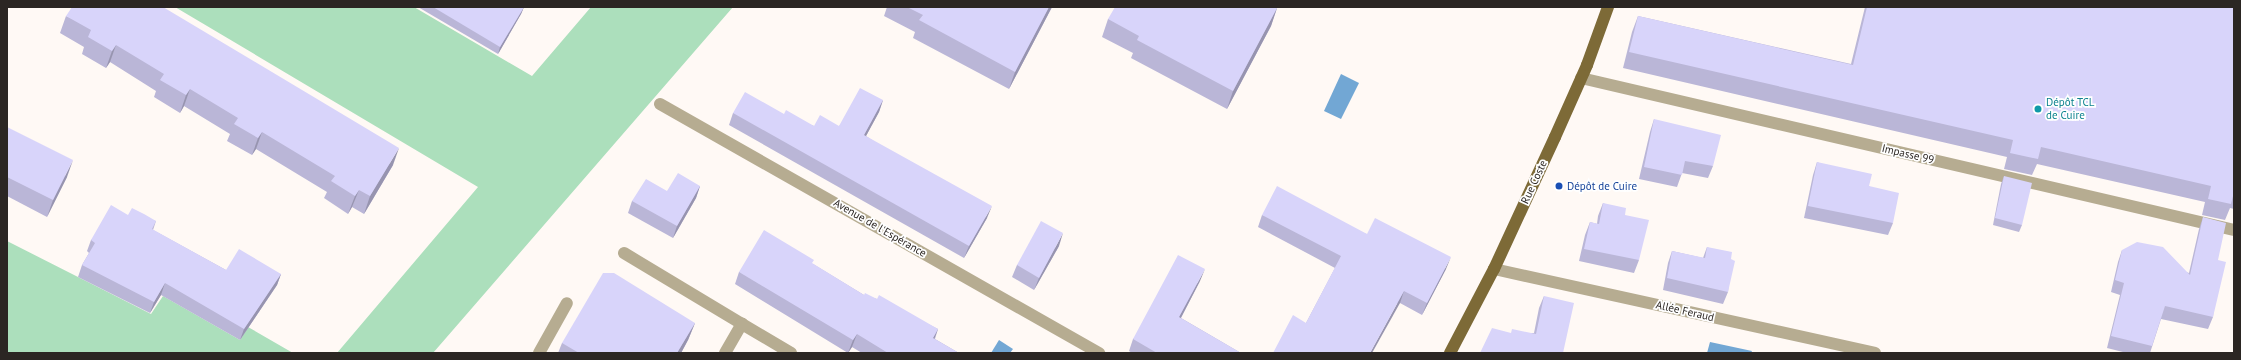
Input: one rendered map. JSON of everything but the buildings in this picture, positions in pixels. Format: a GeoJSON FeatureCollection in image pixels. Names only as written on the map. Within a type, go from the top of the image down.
{"type":"FeatureCollection","features":[{"type":"Feature","properties":{"kind":"main road","name":"Rue Coste"},"geometry":{"type":"LineString","coordinates":[[1450,353],[1494,269],[1581,78],[1608,7]]}},
{"type":"Feature","properties":{"kind":"street","name":"Impasse 99"},"geometry":{"type":"LineString","coordinates":[[1581,78],[2234,230]]}},
{"type":"Feature","properties":{"kind":"street","name":"Avenue de l'Espérance"},"geometry":{"type":"LineString","coordinates":[[660,104],[1099,353]]}},
{"type":"Feature","properties":{"kind":"street"},"geometry":{"type":"LineString","coordinates":[[624,253],[791,353]]}},
{"type":"Feature","properties":{"kind":"street","name":"Allée Feraud"},"geometry":{"type":"LineString","coordinates":[[1494,269],[1875,353]]}},
{"type":"Feature","properties":{"kind":"street"},"geometry":{"type":"LineString","coordinates":[[539,353],[567,302]]}},
{"type":"Feature","properties":{"kind":"street"},"geometry":{"type":"LineString","coordinates":[[725,353],[742,324]]}},
{"type":"Feature","properties":{"kind":"green space"},"geometry":{"type":"Polygon","coordinates":[[[175,7],[414,7],[532,76],[591,7],[733,7],[433,353],[337,353],[478,187],[175,7]]]}},
{"type":"Feature","properties":{"kind":"green space"},"geometry":{"type":"Polygon","coordinates":[[[7,241],[151,314],[163,296],[240,340],[248,327],[293,353],[7,353],[7,241]]]}},
{"type":"Feature","properties":{"kind":"water"},"geometry":{"type":"Polygon","coordinates":[[[1341,74],[1359,83],[1341,119],[1324,111],[1341,74]]]}},
{"type":"Feature","properties":{"kind":"water"},"geometry":{"type":"Polygon","coordinates":[[[999,340],[1013,349],[1010,353],[991,353],[999,340]]]}},
{"type":"Feature","properties":{"kind":"water"},"geometry":{"type":"Polygon","coordinates":[[[1710,342],[1752,351],[1751,353],[1707,353],[1710,342]]]}},
{"type":"Feature","properties":{"kind":"place","name":"Dépôt TCL de Cuire"},"geometry":{"type":"Point","coordinates":[2038,109]}},
{"type":"Feature","properties":{"kind":"place","name":"Dépôt de Cuire"},"geometry":{"type":"Point","coordinates":[1559,186]}}]}
